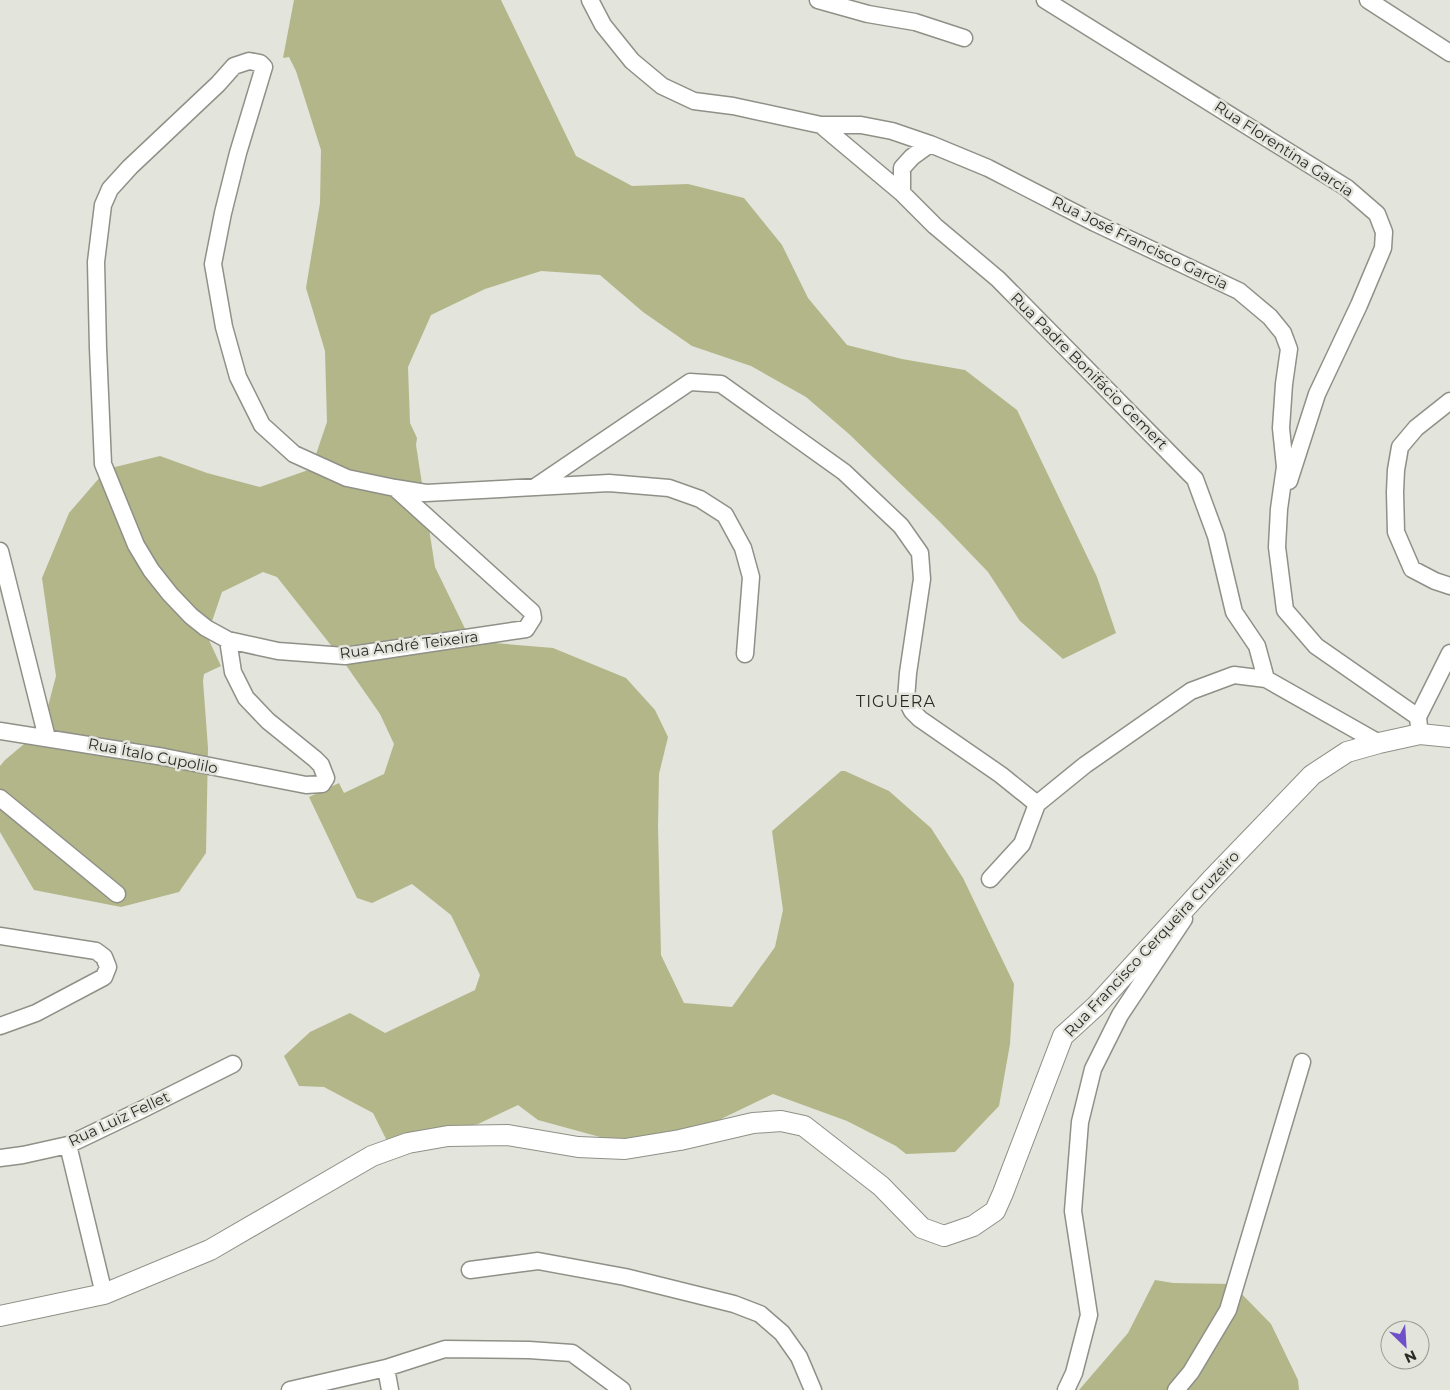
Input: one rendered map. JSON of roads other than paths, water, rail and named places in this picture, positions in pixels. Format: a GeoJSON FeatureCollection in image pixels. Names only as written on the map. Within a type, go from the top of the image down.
{"type":"FeatureCollection","features":[{"type":"Feature","properties":{"kind":"main road","name":"Rua Francisco Cerqueira Cruzeiro"},"geometry":{"type":"LineString","coordinates":[[0,1316],[104,1294],[210,1250],[372,1156],[408,1143],[448,1136],[508,1135],[578,1147],[625,1149],[680,1140],[754,1123],[781,1121],[804,1126],[881,1186],[922,1228],[944,1236],[973,1226],[995,1210],[1063,1036],[1096,1006],[1211,880],[1312,775],[1347,752],[1419,726],[1450,736]]}},
{"type":"Feature","properties":{"kind":"street","name":"Rua José Francisco Garcia"},"geometry":{"type":"LineString","coordinates":[[590,0],[604,25],[632,61],[662,86],[694,101],[733,106],[821,125],[861,125],[892,131],[930,144],[988,168],[1095,223],[1239,291],[1270,317],[1283,333],[1289,349],[1281,428],[1285,467],[1276,547],[1285,610],[1316,646],[1419,726]]}},
{"type":"Feature","properties":{"kind":"street"},"geometry":{"type":"LineString","coordinates":[[818,0],[868,14],[915,22],[964,38]]}},
{"type":"Feature","properties":{"kind":"street","name":"Rua Florentina Garcia"},"geometry":{"type":"LineString","coordinates":[[1045,0],[1347,188],[1377,214],[1384,232],[1383,248],[1359,305],[1317,394],[1279,509]]}},
{"type":"Feature","properties":{"kind":"street"},"geometry":{"type":"LineString","coordinates":[[1368,0],[1450,53]]}},
{"type":"Feature","properties":{"kind":"street"},"geometry":{"type":"LineString","coordinates":[[228,640],[206,628],[191,616],[170,594],[152,570],[136,545],[103,464],[96,262],[103,205],[110,189],[130,167],[218,84],[234,66],[249,61],[260,62],[264,67],[238,153],[223,212],[213,264],[224,327],[238,377],[262,425],[294,454],[347,478],[395,488],[426,493],[609,483],[669,488],[700,500],[725,515],[743,548],[751,577],[744,654]]}},
{"type":"Feature","properties":{"kind":"street","name":"Rua Padre Bonifácio Gemert"},"geometry":{"type":"LineString","coordinates":[[821,125],[902,193],[935,226],[998,279],[1196,479],[1216,536],[1234,612],[1257,646],[1266,679]]}},
{"type":"Feature","properties":{"kind":"street"},"geometry":{"type":"LineString","coordinates":[[902,193],[902,168],[912,157],[930,144]]}},
{"type":"Feature","properties":{"kind":"street"},"geometry":{"type":"LineString","coordinates":[[534,488],[690,382],[721,384],[844,472],[900,526],[920,552],[922,579],[906,699],[912,711],[920,719],[1001,775],[1037,804]]}},
{"type":"Feature","properties":{"kind":"street"},"geometry":{"type":"LineString","coordinates":[[1450,401],[1416,428],[1400,447],[1395,492],[1396,532],[1412,568],[1435,581],[1450,586]]}},
{"type":"Feature","properties":{"kind":"street","name":"Rua André Teixeira"},"geometry":{"type":"LineString","coordinates":[[228,640],[278,651],[346,656],[526,629],[533,618],[532,612],[395,488]]}},
{"type":"Feature","properties":{"kind":"street"},"geometry":{"type":"LineString","coordinates":[[0,551],[47,738]]}},
{"type":"Feature","properties":{"kind":"street","name":"Rua Ítalo Cupolilo"},"geometry":{"type":"LineString","coordinates":[[0,731],[164,757],[306,786],[322,784],[326,778],[321,765],[268,721],[246,698],[233,672],[228,640]]}},
{"type":"Feature","properties":{"kind":"street"},"geometry":{"type":"LineString","coordinates":[[1419,726],[1450,653]]}},
{"type":"Feature","properties":{"kind":"street"},"geometry":{"type":"LineString","coordinates":[[990,879],[1022,844],[1037,804],[1085,765],[1191,691],[1234,675],[1266,679],[1379,742]]}},
{"type":"Feature","properties":{"kind":"street"},"geometry":{"type":"LineString","coordinates":[[0,798],[117,894]]}},
{"type":"Feature","properties":{"kind":"street"},"geometry":{"type":"LineString","coordinates":[[1066,1390],[1074,1373],[1089,1315],[1073,1211],[1080,1122],[1093,1069],[1120,1015],[1211,880]]}},
{"type":"Feature","properties":{"kind":"street"},"geometry":{"type":"LineString","coordinates":[[0,936],[96,951],[104,957],[108,967],[104,977],[36,1014],[0,1026]]}},
{"type":"Feature","properties":{"kind":"street"},"geometry":{"type":"LineString","coordinates":[[1176,1390],[1191,1372],[1228,1310],[1302,1062]]}},
{"type":"Feature","properties":{"kind":"street","name":"Rua Luiz Fellet"},"geometry":{"type":"LineString","coordinates":[[0,1158],[68,1145],[233,1064]]}},
{"type":"Feature","properties":{"kind":"street"},"geometry":{"type":"LineString","coordinates":[[68,1145],[104,1294]]}},
{"type":"Feature","properties":{"kind":"street"},"geometry":{"type":"LineString","coordinates":[[470,1270],[538,1261],[625,1277],[734,1304],[760,1314],[782,1333],[799,1357],[812,1390]]}},
{"type":"Feature","properties":{"kind":"street"},"geometry":{"type":"LineString","coordinates":[[290,1390],[386,1368],[446,1350],[529,1350],[572,1353],[622,1390]]}},
{"type":"Feature","properties":{"kind":"street"},"geometry":{"type":"LineString","coordinates":[[386,1368],[390,1390]]}},
{"type":"Feature","properties":{"kind":"district","name":"TIGUERA"},"geometry":{"type":"Point","coordinates":[896,701]}}]}
